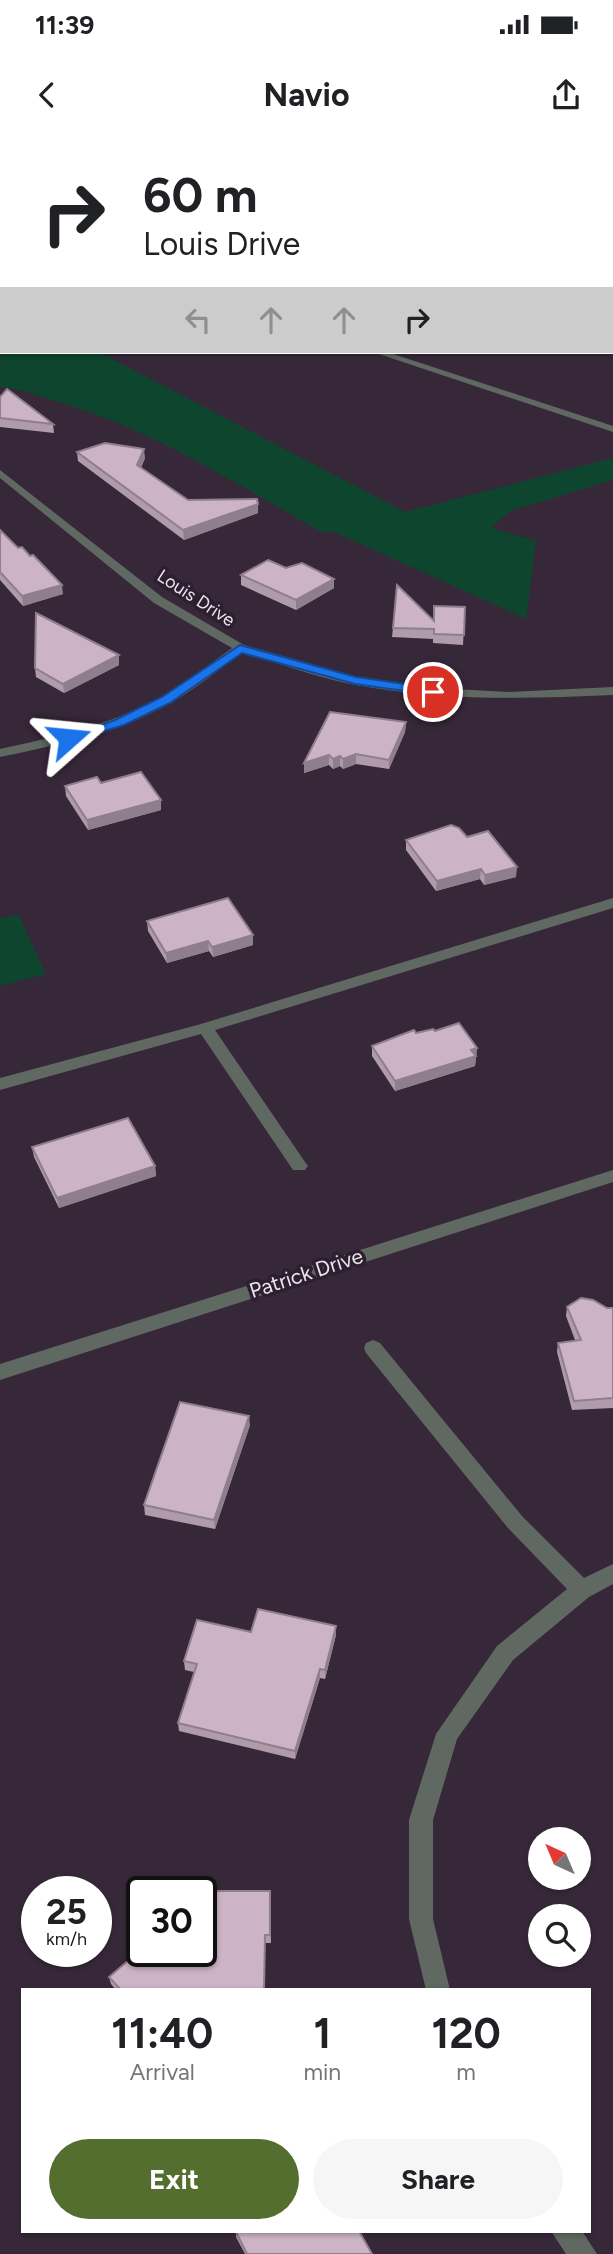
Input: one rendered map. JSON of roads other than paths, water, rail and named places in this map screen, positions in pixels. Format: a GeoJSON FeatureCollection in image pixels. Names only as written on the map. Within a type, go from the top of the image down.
{"type":"FeatureCollection","features":[{"type":"Feature","properties":{"kind":"street"},"geometry":{"type":"LineString","coordinates":[[359,140],[381,140]]}},
{"type":"Feature","properties":{"kind":"street"},"geometry":{"type":"LineString","coordinates":[[384,354],[613,429]]}},
{"type":"Feature","properties":{"kind":"street","name":"Louis Drive"},"geometry":{"type":"LineString","coordinates":[[0,473],[159,600],[197,626],[240,649],[355,681],[433,692],[509,696],[613,691]]}},
{"type":"Feature","properties":{"kind":"street"},"geometry":{"type":"LineString","coordinates":[[0,753],[69,738],[119,722],[166,700],[240,649]]}},
{"type":"Feature","properties":{"kind":"street"},"geometry":{"type":"LineString","coordinates":[[0,1084],[205,1028],[613,903]]}},
{"type":"Feature","properties":{"kind":"street"},"geometry":{"type":"LineString","coordinates":[[205,1028],[299,1166]]}},
{"type":"Feature","properties":{"kind":"street","name":"Patrick Drive"},"geometry":{"type":"LineString","coordinates":[[0,1372],[613,1176]]}},
{"type":"Feature","properties":{"kind":"street"},"geometry":{"type":"LineString","coordinates":[[373,1348],[515,1522],[582,1590]]}},
{"type":"Feature","properties":{"kind":"street"},"geometry":{"type":"LineString","coordinates":[[438,1988],[421,1919],[421,1820],[447,1734],[505,1653],[582,1590],[613,1573]]}},
{"type":"Feature","properties":{"kind":"street"},"geometry":{"type":"LineString","coordinates":[[566,2233],[583,2254]]}}]}
